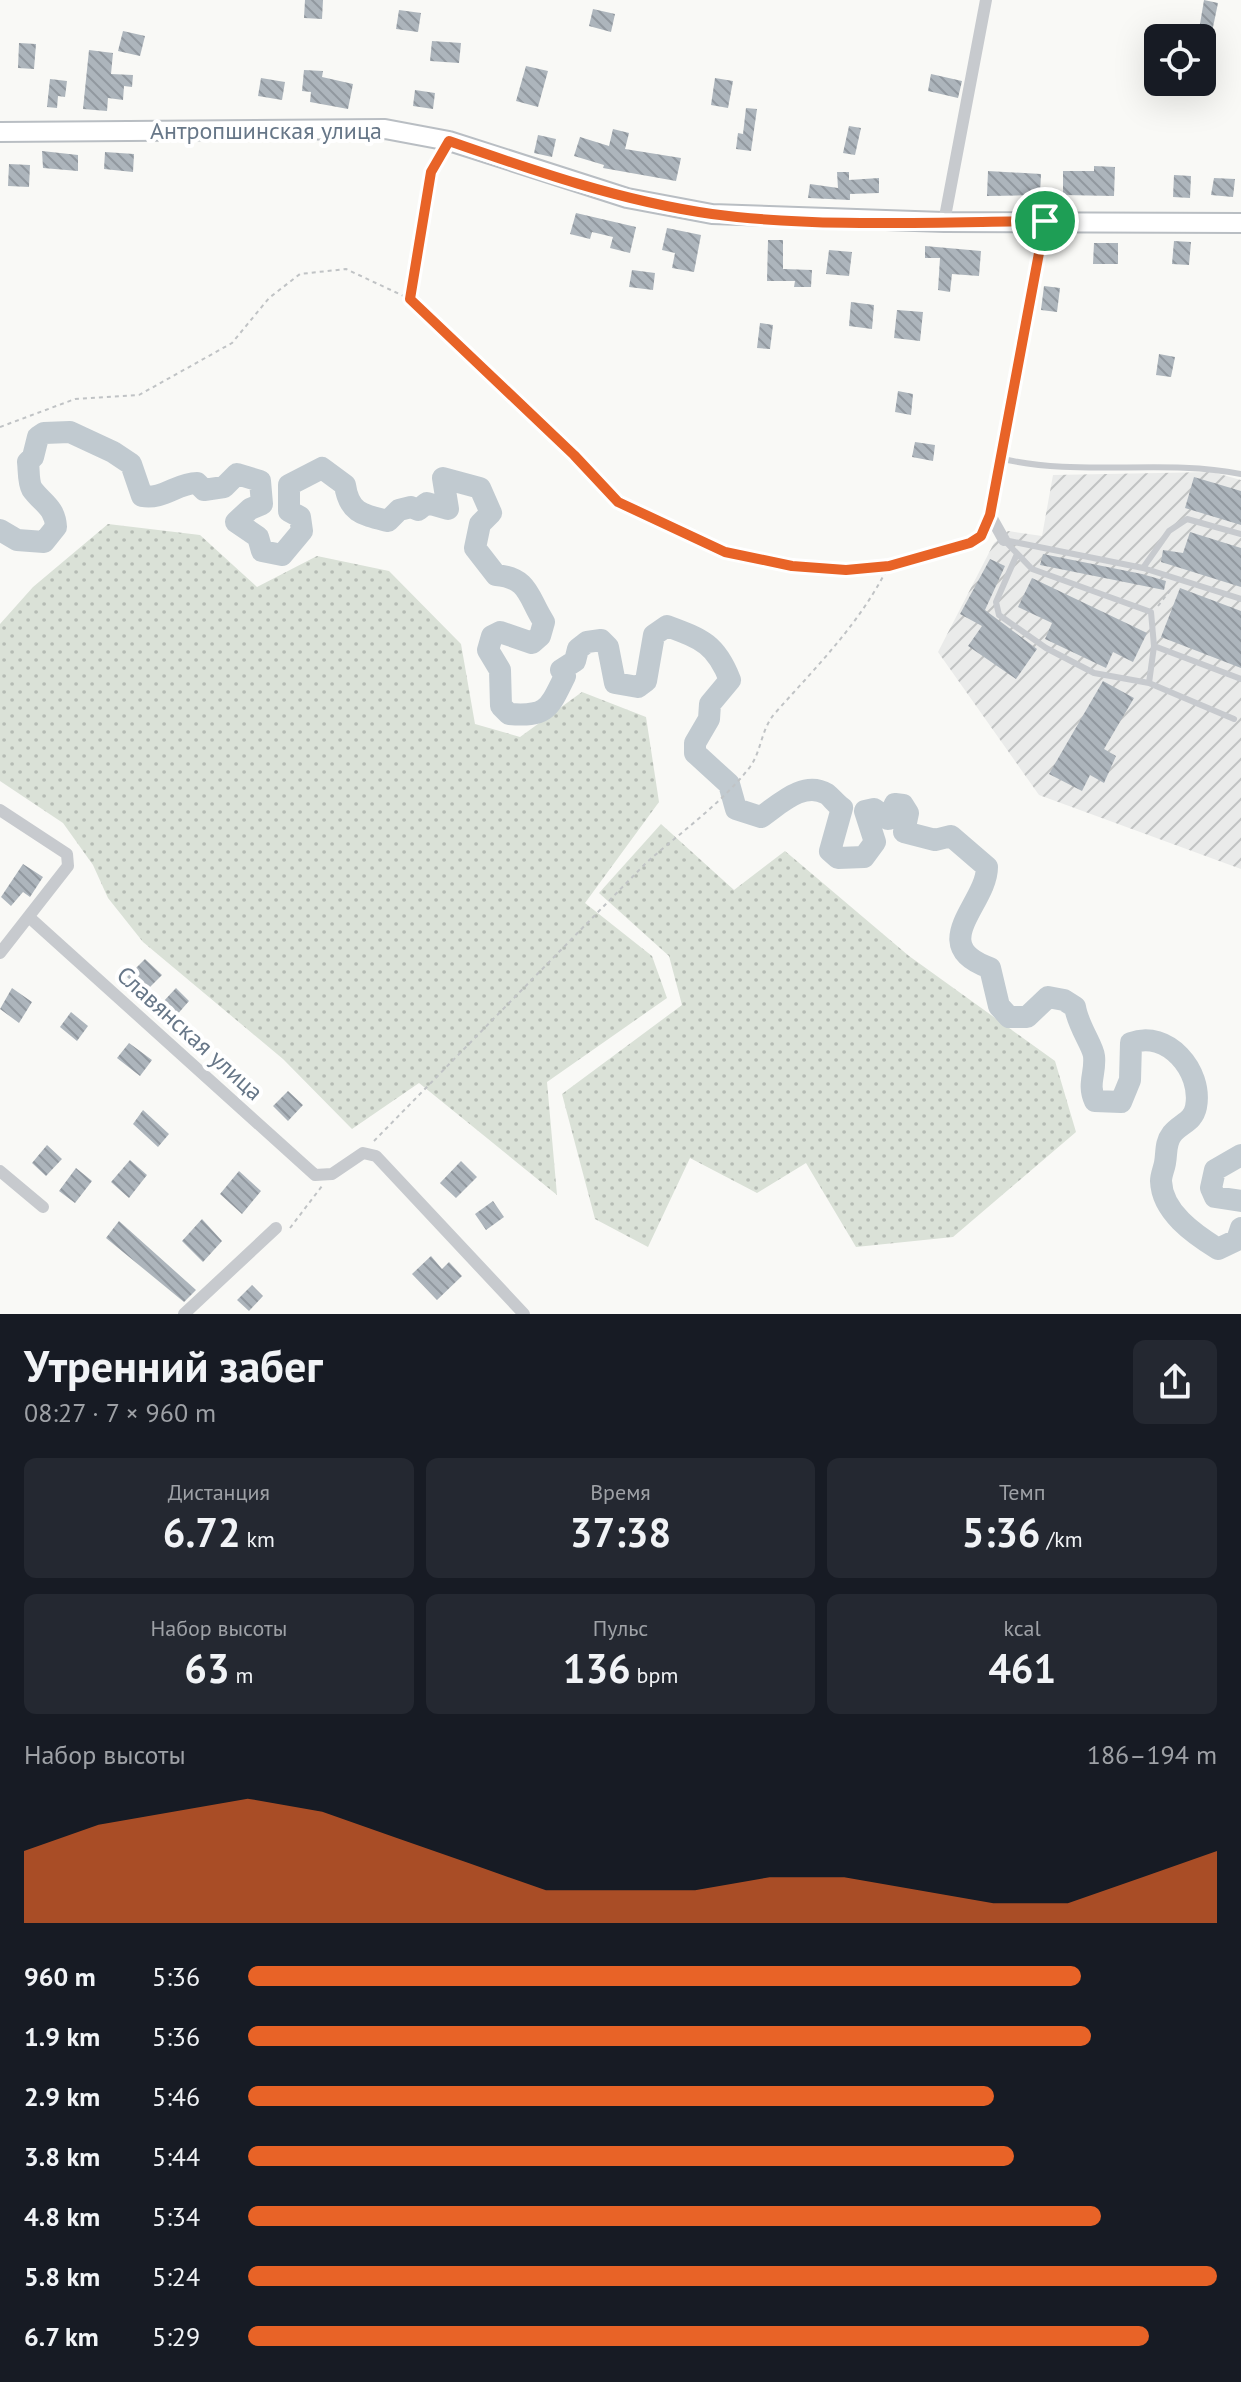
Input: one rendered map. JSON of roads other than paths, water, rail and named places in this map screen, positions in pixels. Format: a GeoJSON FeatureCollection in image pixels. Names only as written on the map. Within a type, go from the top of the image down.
{"type":"FeatureCollection","features":[{"type":"Feature","properties":{"kind":"street"},"geometry":{"type":"LineString","coordinates":[[944,222],[986,0]]}},
{"type":"Feature","properties":{"kind":"street","name":"Антропшинская улица"},"geometry":{"type":"LineString","coordinates":[[0,132],[385,129],[449,141],[586,187],[712,214],[944,222],[1241,223]]}},
{"type":"Feature","properties":{"kind":"street"},"geometry":{"type":"LineString","coordinates":[[1004,540],[990,515],[1045,221]]}},
{"type":"Feature","properties":{"kind":"street"},"geometry":{"type":"LineString","coordinates":[[0,810],[67,854],[69,860],[30,918],[0,953]]}},
{"type":"Feature","properties":{"kind":"street","name":"Славянская улица"},"geometry":{"type":"LineString","coordinates":[[30,918],[315,1175],[328,1175],[363,1153],[376,1156],[524,1314]]}},
{"type":"Feature","properties":{"kind":"street"},"geometry":{"type":"LineString","coordinates":[[0,1171],[43,1207]]}},
{"type":"Feature","properties":{"kind":"street"},"geometry":{"type":"LineString","coordinates":[[184,1314],[276,1228]]}},
{"type":"Feature","properties":{"kind":"lane"},"geometry":{"type":"LineString","coordinates":[[999,458],[1029,465],[1083,469],[1183,467],[1241,474]]}},
{"type":"Feature","properties":{"kind":"lane"},"geometry":{"type":"LineString","coordinates":[[1143,568],[1169,531],[1187,519],[1241,534]]}},
{"type":"Feature","properties":{"kind":"lane"},"geometry":{"type":"LineString","coordinates":[[1004,540],[1032,569],[1151,612],[1154,646],[1149,683]]}},
{"type":"Feature","properties":{"kind":"lane"},"geometry":{"type":"LineString","coordinates":[[1004,540],[1143,568],[1241,599]]}},
{"type":"Feature","properties":{"kind":"lane"},"geometry":{"type":"LineString","coordinates":[[1017,554],[996,602],[999,615],[1046,648],[1094,673],[1149,683],[1234,719]]}},
{"type":"Feature","properties":{"kind":"lane"},"geometry":{"type":"LineString","coordinates":[[1154,646],[1241,679]]}},
{"type":"Feature","properties":{"kind":"waterway"},"geometry":{"type":"LineString","coordinates":[[0,530],[17,540],[44,542],[56,527],[51,510],[32,489],[29,479],[28,462],[33,457],[38,437],[44,433],[70,432],[113,452],[131,464],[142,496],[157,496],[197,483],[204,490],[224,487],[237,474],[260,481],[262,504],[250,509],[236,522],[258,537],[262,551],[282,555],[302,531],[300,517],[289,511],[289,485],[322,468],[345,485],[354,507],[371,517],[388,521],[399,510],[411,507],[418,510],[427,503],[448,509],[443,478],[480,488],[491,513],[480,524],[475,548],[496,575],[516,580],[522,585],[544,622],[540,636],[532,643],[500,632],[492,636],[488,650],[500,670],[501,706],[509,714],[532,714],[546,708],[565,676],[561,670],[575,661],[578,649],[587,642],[601,640],[608,647],[615,683],[638,687],[646,681],[654,635],[667,626],[706,644],[719,658],[730,680],[710,704],[709,719],[695,743],[695,753],[729,784],[736,809],[761,817],[800,792],[818,790],[827,794],[842,808],[830,851],[838,858],[864,857],[875,842],[865,811],[874,809],[888,819],[895,804],[903,805],[908,813],[904,832],[935,840],[951,836],[987,867],[960,936],[962,948],[971,959],[990,968],[999,1006],[1009,1017],[1027,1017],[1048,997],[1064,1000],[1075,1007],[1094,1056],[1092,1089],[1095,1101],[1121,1102],[1130,1080],[1131,1043],[1144,1040],[1157,1042],[1180,1056],[1194,1080],[1196,1107],[1192,1116],[1175,1130],[1168,1141],[1161,1179],[1163,1192],[1167,1203],[1181,1221],[1218,1249],[1237,1240],[1241,1228]]}},
{"type":"Feature","properties":{"kind":"waterway"},"geometry":{"type":"LineString","coordinates":[[1241,1155],[1215,1170],[1211,1188],[1215,1197],[1241,1201]]}}]}
